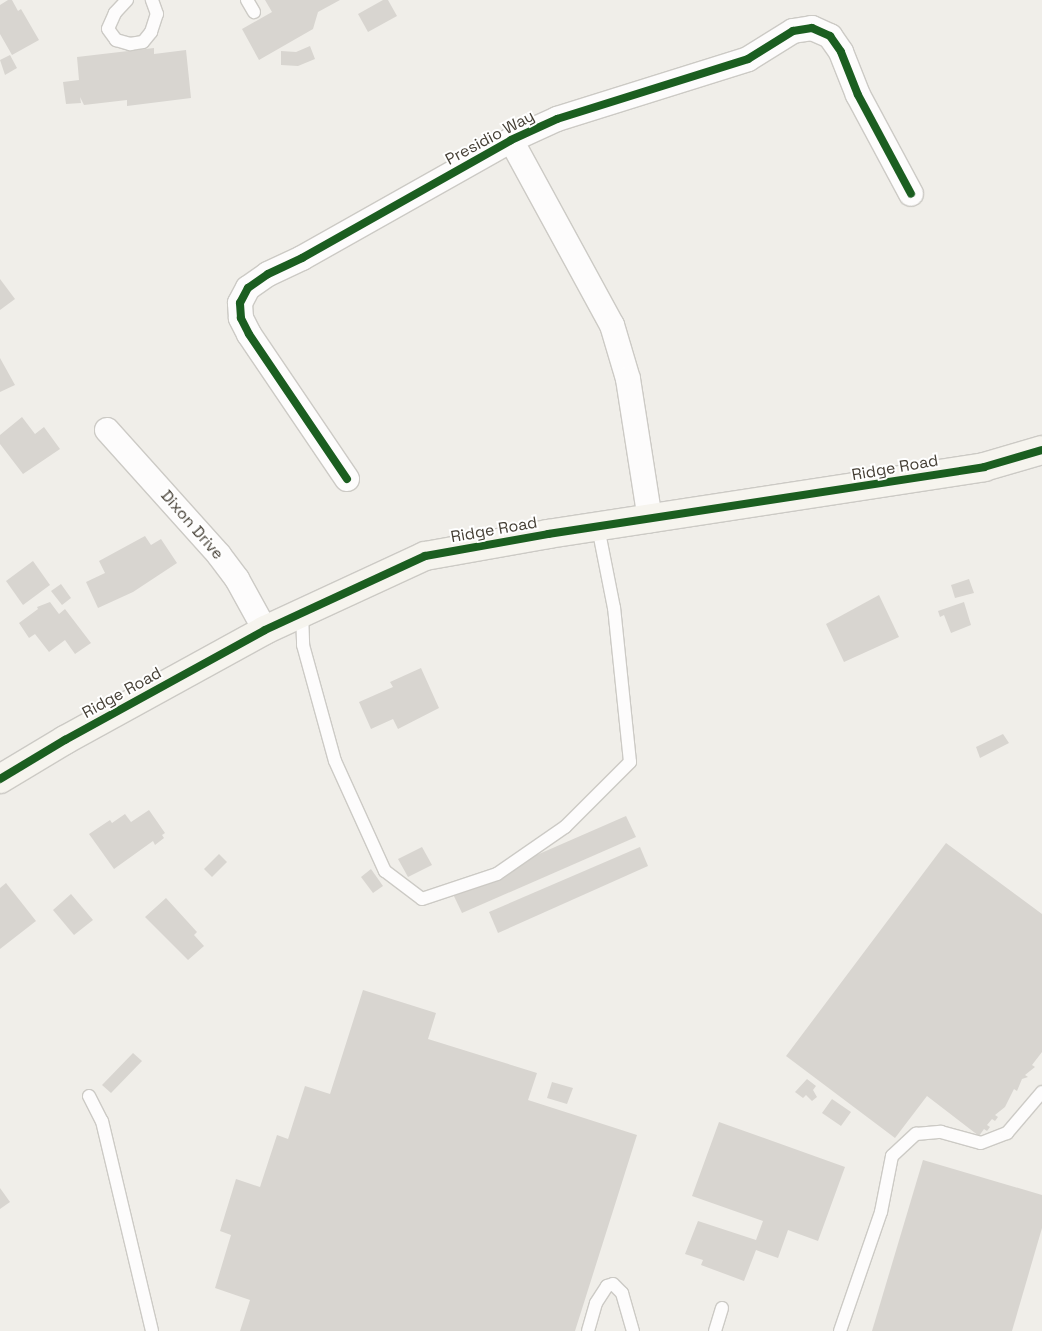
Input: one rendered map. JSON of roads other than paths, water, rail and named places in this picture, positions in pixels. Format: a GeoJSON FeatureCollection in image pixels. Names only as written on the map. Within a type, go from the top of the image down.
{"type":"FeatureCollection","features":[{"type":"Feature","properties":{"kind":"street","name":"Presidio Way"},"geometry":{"type":"LineString","coordinates":[[347,479],[248,334],[241,318],[240,303],[248,288],[268,274],[302,258],[511,140],[557,119],[748,59],[793,31],[812,28],[830,36],[841,52],[858,95],[911,194]]}},
{"type":"Feature","properties":{"kind":"street","name":"Presidio Way"},"geometry":{"type":"LineString","coordinates":[[511,140],[612,325],[628,379],[650,520]]}},
{"type":"Feature","properties":{"kind":"street","name":"Dixon Drive"},"geometry":{"type":"LineString","coordinates":[[108,430],[225,563],[260,616],[265,630]]}},
{"type":"Feature","properties":{"kind":"street","name":"Ridge Road"},"geometry":{"type":"LineString","coordinates":[[0,779],[65,740],[265,630],[425,556],[984,467],[1042,450]]}},
{"type":"Feature","properties":{"kind":"lane"},"geometry":{"type":"LineString","coordinates":[[127,0],[115,13],[108,28],[116,40],[130,44],[143,42],[152,32],[157,14],[152,0]]}},
{"type":"Feature","properties":{"kind":"lane"},"geometry":{"type":"LineString","coordinates":[[247,0],[254,12]]}},
{"type":"Feature","properties":{"kind":"lane"},"geometry":{"type":"LineString","coordinates":[[302,612],[303,645],[335,761],[385,871],[422,899],[496,874],[565,827],[630,762],[614,608],[598,527]]}},
{"type":"Feature","properties":{"kind":"lane"},"geometry":{"type":"LineString","coordinates":[[840,1331],[881,1212],[892,1156],[916,1134],[941,1132],[981,1143],[1007,1133],[1042,1092]]}},
{"type":"Feature","properties":{"kind":"lane"},"geometry":{"type":"LineString","coordinates":[[89,1096],[102,1121],[152,1331]]}},
{"type":"Feature","properties":{"kind":"lane"},"geometry":{"type":"LineString","coordinates":[[588,1331],[596,1303],[607,1286],[613,1284],[622,1293],[633,1331]]}},
{"type":"Feature","properties":{"kind":"lane"},"geometry":{"type":"LineString","coordinates":[[715,1331],[722,1308]]}}]}
